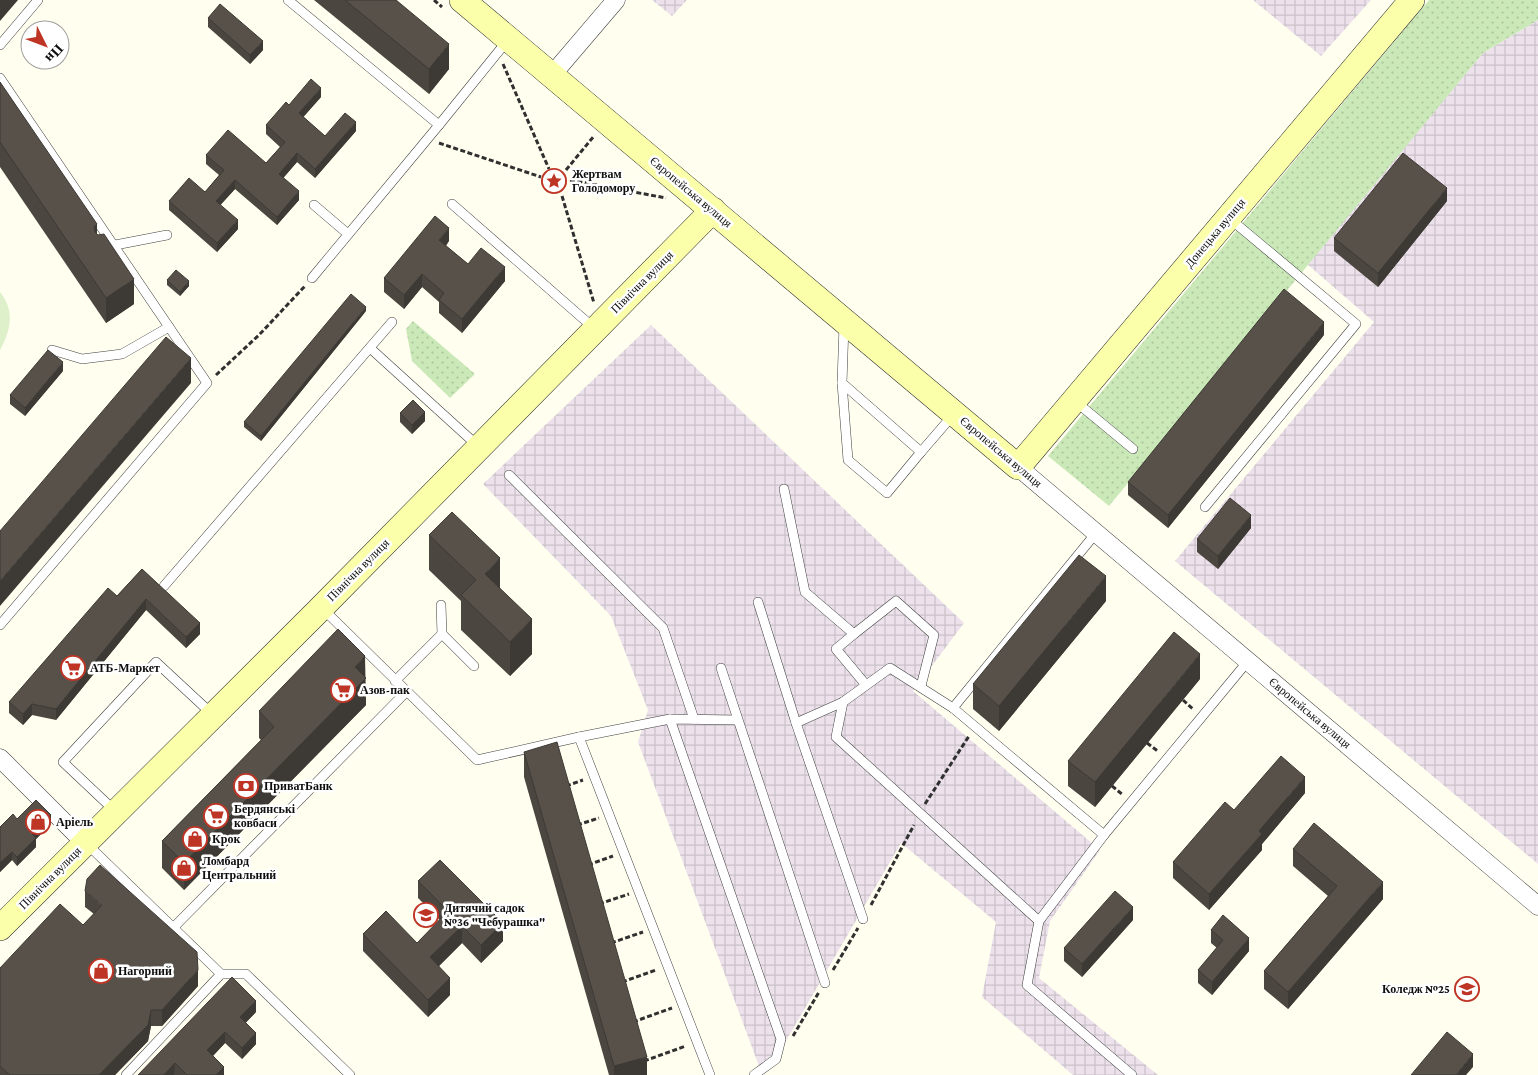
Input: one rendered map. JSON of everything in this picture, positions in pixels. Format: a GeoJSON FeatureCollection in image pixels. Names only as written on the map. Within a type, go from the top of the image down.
{"type":"FeatureCollection","features":[{"type":"Feature","properties":{"kind":"street","name":"Європейська вулиця"},"geometry":{"type":"LineString","coordinates":[[462,0],[503,46],[552,75],[1538,906]]}},
{"type":"Feature","properties":{"kind":"street"},"geometry":{"type":"LineString","coordinates":[[552,75],[616,0]]}},
{"type":"Feature","properties":{"kind":"street","name":"Донецька вулиця"},"geometry":{"type":"LineString","coordinates":[[1018,467],[1412,0]]}},
{"type":"Feature","properties":{"kind":"street","name":"Північна вулиця"},"geometry":{"type":"LineString","coordinates":[[3,919],[85,843],[322,608],[479,447],[596,319],[713,210]]}},
{"type":"Feature","properties":{"kind":"street"},"geometry":{"type":"LineString","coordinates":[[0,758],[85,843]]}},
{"type":"Feature","properties":{"kind":"lane"},"geometry":{"type":"LineString","coordinates":[[0,45],[38,0]]}},
{"type":"Feature","properties":{"kind":"lane"},"geometry":{"type":"LineString","coordinates":[[288,0],[439,125]]}},
{"type":"Feature","properties":{"kind":"lane"},"geometry":{"type":"LineString","coordinates":[[312,278],[503,46]]}},
{"type":"Feature","properties":{"kind":"lane"},"geometry":{"type":"LineString","coordinates":[[0,78],[207,383],[0,625]]}},
{"type":"Feature","properties":{"kind":"lane"},"geometry":{"type":"LineString","coordinates":[[452,204],[596,319]]}},
{"type":"Feature","properties":{"kind":"lane"},"geometry":{"type":"LineString","coordinates":[[314,205],[348,234]]}},
{"type":"Feature","properties":{"kind":"lane"},"geometry":{"type":"LineString","coordinates":[[1205,507],[1356,324],[1229,218]]}},
{"type":"Feature","properties":{"kind":"lane"},"geometry":{"type":"LineString","coordinates":[[100,254],[113,244],[166,235]]}},
{"type":"Feature","properties":{"kind":"lane"},"geometry":{"type":"LineString","coordinates":[[844,320],[842,383],[848,460],[887,493],[954,413]]}},
{"type":"Feature","properties":{"kind":"lane"},"geometry":{"type":"LineString","coordinates":[[164,586],[392,322]]}},
{"type":"Feature","properties":{"kind":"lane"},"geometry":{"type":"LineString","coordinates":[[52,350],[82,358],[122,354],[169,326]]}},
{"type":"Feature","properties":{"kind":"lane"},"geometry":{"type":"LineString","coordinates":[[370,348],[479,447]]}},
{"type":"Feature","properties":{"kind":"lane"},"geometry":{"type":"LineString","coordinates":[[842,383],[921,452]]}},
{"type":"Feature","properties":{"kind":"lane"},"geometry":{"type":"LineString","coordinates":[[1074,400],[1133,448]]}},
{"type":"Feature","properties":{"kind":"lane"},"geometry":{"type":"LineString","coordinates":[[509,475],[663,628],[694,719]]}},
{"type":"Feature","properties":{"kind":"lane"},"geometry":{"type":"LineString","coordinates":[[784,489],[806,592],[854,634]]}},
{"type":"Feature","properties":{"kind":"lane"},"geometry":{"type":"LineString","coordinates":[[953,708],[1096,533]]}},
{"type":"Feature","properties":{"kind":"lane"},"geometry":{"type":"LineString","coordinates":[[866,685],[836,649],[896,601],[934,634],[921,686]]}},
{"type":"Feature","properties":{"kind":"lane"},"geometry":{"type":"LineString","coordinates":[[758,602],[796,723],[863,918]]}},
{"type":"Feature","properties":{"kind":"lane"},"geometry":{"type":"LineString","coordinates":[[441,605],[442,634],[474,666]]}},
{"type":"Feature","properties":{"kind":"lane"},"geometry":{"type":"LineString","coordinates":[[322,608],[477,760],[670,719],[737,720]]}},
{"type":"Feature","properties":{"kind":"lane"},"geometry":{"type":"LineString","coordinates":[[395,681],[442,634]]}},
{"type":"Feature","properties":{"kind":"lane"},"geometry":{"type":"LineString","coordinates":[[1132,1075],[1027,985],[1040,921],[1104,835],[1248,661]]}},
{"type":"Feature","properties":{"kind":"lane"},"geometry":{"type":"LineString","coordinates":[[116,812],[63,762],[156,662],[213,715]]}},
{"type":"Feature","properties":{"kind":"lane"},"geometry":{"type":"LineString","coordinates":[[721,668],[825,983]]}},
{"type":"Feature","properties":{"kind":"lane"},"geometry":{"type":"LineString","coordinates":[[796,723],[843,702],[890,668],[953,708],[1104,835]]}},
{"type":"Feature","properties":{"kind":"lane"},"geometry":{"type":"LineString","coordinates":[[174,928],[406,692]]}},
{"type":"Feature","properties":{"kind":"lane"},"geometry":{"type":"LineString","coordinates":[[843,702],[836,738],[1040,921]]}},
{"type":"Feature","properties":{"kind":"lane"},"geometry":{"type":"LineString","coordinates":[[670,719],[781,1038],[776,1058],[754,1075]]}},
{"type":"Feature","properties":{"kind":"lane"},"geometry":{"type":"LineString","coordinates":[[579,737],[710,1075]]}},
{"type":"Feature","properties":{"kind":"lane"},"geometry":{"type":"LineString","coordinates":[[85,843],[221,974],[246,974],[350,1075]]}},
{"type":"Feature","properties":{"kind":"lane"},"geometry":{"type":"LineString","coordinates":[[126,1075],[221,974]]}},
{"type":"Feature","properties":{"kind":"path"},"geometry":{"type":"LineString","coordinates":[[503,46],[548,169]]}},
{"type":"Feature","properties":{"kind":"path"},"geometry":{"type":"LineString","coordinates":[[566,170],[594,136]]}},
{"type":"Feature","properties":{"kind":"path"},"geometry":{"type":"LineString","coordinates":[[428,139],[541,177]]}},
{"type":"Feature","properties":{"kind":"path"},"geometry":{"type":"LineString","coordinates":[[570,180],[669,198]]}},
{"type":"Feature","properties":{"kind":"path"},"geometry":{"type":"LineString","coordinates":[[562,196],[596,319]]}},
{"type":"Feature","properties":{"kind":"path"},"geometry":{"type":"LineString","coordinates":[[207,383],[259,335],[312,278]]}},
{"type":"Feature","properties":{"kind":"path"},"geometry":{"type":"LineString","coordinates":[[776,1058],[785,1048],[825,983],[863,918],[920,812],[975,726]]}},
{"type":"Feature","properties":{"kind":"path"},"geometry":{"type":"LineString","coordinates":[[562,787],[594,777]]}},
{"type":"Feature","properties":{"kind":"path"},"geometry":{"type":"LineString","coordinates":[[574,826],[609,815]]}},
{"type":"Feature","properties":{"kind":"path"},"geometry":{"type":"LineString","coordinates":[[585,866],[624,852]]}},
{"type":"Feature","properties":{"kind":"path"},"geometry":{"type":"LineString","coordinates":[[596,905],[639,890]]}},
{"type":"Feature","properties":{"kind":"path"},"geometry":{"type":"LineString","coordinates":[[608,944],[654,928]]}},
{"type":"Feature","properties":{"kind":"path"},"geometry":{"type":"LineString","coordinates":[[619,983],[668,966]]}},
{"type":"Feature","properties":{"kind":"path"},"geometry":{"type":"LineString","coordinates":[[630,1023],[683,1004]]}},
{"type":"Feature","properties":{"kind":"path"},"geometry":{"type":"LineString","coordinates":[[641,1062],[698,1042]]}},
{"type":"Feature","properties":{"kind":"shaded area"},"geometry":{"type":"Polygon","coordinates":[[[652,0],[687,0],[672,16],[652,0]]]}},
{"type":"Feature","properties":{"kind":"shaded area"},"geometry":{"type":"Polygon","coordinates":[[[1253,0],[1371,0],[1321,56],[1253,0]]]}},
{"type":"Feature","properties":{"kind":"shaded area"},"geometry":{"type":"Polygon","coordinates":[[[1538,20],[1538,864],[1175,561],[1374,322],[1307,264],[1483,53],[1538,20]]]}},
{"type":"Feature","properties":{"kind":"shaded area"},"geometry":{"type":"Polygon","coordinates":[[[651,325],[964,623],[913,691],[1100,850],[1050,921],[1039,978],[1158,1075],[1073,1075],[982,997],[996,922],[901,843],[783,1046],[759,1066],[638,742],[648,710],[611,616],[483,484],[651,325]]]}},
{"type":"Feature","properties":{"kind":"green space"},"geometry":{"type":"Polygon","coordinates":[[[1429,0],[1538,0],[1538,20],[1483,53],[1109,506],[1048,456],[1429,0]]]}},
{"type":"Feature","properties":{"kind":"green space"},"geometry":{"type":"Polygon","coordinates":[[[0,292],[8,306],[10,321],[7,335],[0,350],[0,292]]]}},
{"type":"Feature","properties":{"kind":"green space"},"geometry":{"type":"Polygon","coordinates":[[[413,321],[475,374],[450,398],[412,361],[406,329],[413,321]]]}},
{"type":"Feature","properties":{"kind":"building"},"geometry":{"type":"Polygon","coordinates":[[[345,0],[396,0],[449,44],[429,69],[345,0]]]}},
{"type":"Feature","properties":{"kind":"building"},"geometry":{"type":"Polygon","coordinates":[[[220,4],[263,41],[250,55],[208,18],[220,4]]]}},
{"type":"Feature","properties":{"kind":"building"},"geometry":{"type":"Polygon","coordinates":[[[311,79],[321,88],[299,113],[325,136],[345,113],[356,122],[315,169],[297,153],[279,174],[299,191],[277,217],[235,180],[216,201],[238,220],[217,243],[169,201],[189,178],[205,192],[224,170],[206,155],[228,130],[266,163],[285,142],[266,125],[286,102],[289,105],[311,79]]]}},
{"type":"Feature","properties":{"kind":"building"},"geometry":{"type":"Polygon","coordinates":[[[0,82],[97,224],[94,227],[95,232],[98,235],[104,234],[134,279],[106,298],[0,142],[0,82]]]}},
{"type":"Feature","properties":{"kind":"building"},"geometry":{"type":"Polygon","coordinates":[[[1403,153],[1447,188],[1378,273],[1334,238],[1403,153]]]}},
{"type":"Feature","properties":{"kind":"building"},"geometry":{"type":"Polygon","coordinates":[[[435,216],[449,228],[439,240],[468,264],[481,248],[505,267],[462,319],[439,300],[444,293],[422,274],[404,295],[384,278],[435,216]]]}},
{"type":"Feature","properties":{"kind":"building"},"geometry":{"type":"Polygon","coordinates":[[[176,270],[189,281],[180,292],[167,280],[176,270]]]}},
{"type":"Feature","properties":{"kind":"building"},"geometry":{"type":"Polygon","coordinates":[[[1284,289],[1324,322],[1168,515],[1128,482],[1284,289]]]}},
{"type":"Feature","properties":{"kind":"building"},"geometry":{"type":"Polygon","coordinates":[[[351,294],[366,307],[261,436],[244,422],[351,294]]]}},
{"type":"Feature","properties":{"kind":"building"},"geometry":{"type":"Polygon","coordinates":[[[166,337],[191,358],[0,581],[0,531],[166,337]]]}},
{"type":"Feature","properties":{"kind":"building"},"geometry":{"type":"Polygon","coordinates":[[[48,350],[63,362],[25,408],[10,395],[48,350]]]}},
{"type":"Feature","properties":{"kind":"building"},"geometry":{"type":"Polygon","coordinates":[[[413,400],[425,412],[412,425],[400,413],[413,400]]]}},
{"type":"Feature","properties":{"kind":"building"},"geometry":{"type":"Polygon","coordinates":[[[1230,498],[1251,515],[1218,556],[1197,539],[1230,498]]]}},
{"type":"Feature","properties":{"kind":"building"},"geometry":{"type":"Polygon","coordinates":[[[452,512],[500,558],[485,574],[532,619],[510,642],[461,595],[476,580],[429,535],[452,512]]]}},
{"type":"Feature","properties":{"kind":"building"},"geometry":{"type":"Polygon","coordinates":[[[1079,555],[1106,576],[999,706],[973,684],[1079,555]]]}},
{"type":"Feature","properties":{"kind":"building"},"geometry":{"type":"Polygon","coordinates":[[[142,569],[200,623],[186,637],[146,599],[56,709],[32,704],[23,714],[9,702],[108,588],[117,596],[142,569]]]}},
{"type":"Feature","properties":{"kind":"building"},"geometry":{"type":"Polygon","coordinates":[[[338,629],[365,656],[355,667],[366,678],[184,863],[162,841],[274,727],[259,711],[338,629]]]}},
{"type":"Feature","properties":{"kind":"building"},"geometry":{"type":"Polygon","coordinates":[[[1174,632],[1200,654],[1095,782],[1068,761],[1174,632]]]}},
{"type":"Feature","properties":{"kind":"building"},"geometry":{"type":"Polygon","coordinates":[[[557,742],[647,1057],[614,1066],[524,752],[557,742]]]}},
{"type":"Feature","properties":{"kind":"building"},"geometry":{"type":"Polygon","coordinates":[[[1281,756],[1305,777],[1259,831],[1262,834],[1209,894],[1173,862],[1225,802],[1234,810],[1281,756]]]}},
{"type":"Feature","properties":{"kind":"building"},"geometry":{"type":"Polygon","coordinates":[[[36,800],[51,815],[32,834],[36,838],[17,857],[12,852],[0,863],[0,827],[13,814],[17,819],[36,800]]]}},
{"type":"Feature","properties":{"kind":"building"},"geometry":{"type":"Polygon","coordinates":[[[1314,823],[1383,882],[1288,992],[1264,971],[1337,886],[1293,849],[1314,823]]]}},
{"type":"Feature","properties":{"kind":"building"},"geometry":{"type":"Polygon","coordinates":[[[440,860],[503,923],[481,945],[462,926],[430,957],[450,978],[428,1000],[363,934],[386,911],[417,943],[448,911],[418,881],[440,860]]]}},
{"type":"Feature","properties":{"kind":"building","name":"Нагорний"},"geometry":{"type":"Polygon","coordinates":[[[100,865],[197,952],[198,970],[162,1010],[151,1010],[148,1025],[99,1075],[10,1075],[0,1066],[0,968],[60,904],[83,925],[102,905],[85,891],[87,879],[100,865]]]}},
{"type":"Feature","properties":{"kind":"building"},"geometry":{"type":"Polygon","coordinates":[[[1115,891],[1133,907],[1082,964],[1064,948],[1115,891]]]}},
{"type":"Feature","properties":{"kind":"building"},"geometry":{"type":"Polygon","coordinates":[[[1223,915],[1249,938],[1212,982],[1198,970],[1223,940],[1211,930],[1223,915]]]}},
{"type":"Feature","properties":{"kind":"building"},"geometry":{"type":"Polygon","coordinates":[[[232,977],[256,1001],[240,1017],[256,1033],[242,1048],[225,1032],[207,1050],[224,1067],[216,1075],[187,1075],[175,1063],[164,1075],[138,1075],[232,977]]]}},
{"type":"Feature","properties":{"kind":"building"},"geometry":{"type":"Polygon","coordinates":[[[1447,1032],[1473,1054],[1456,1075],[1411,1075],[1447,1032]]]}},
{"type":"Feature","properties":{"kind":"place","name":"Жертвам Голодомору"},"geometry":{"type":"Point","coordinates":[554,181]}},
{"type":"Feature","properties":{"kind":"place","name":"АТБ-Маркет"},"geometry":{"type":"Point","coordinates":[73,668]}},
{"type":"Feature","properties":{"kind":"place","name":"Азов-пак"},"geometry":{"type":"Point","coordinates":[343,690]}},
{"type":"Feature","properties":{"kind":"place","name":"ПриватБанк"},"geometry":{"type":"Point","coordinates":[246,786]}},
{"type":"Feature","properties":{"kind":"place","name":"Бердянські ковбаси"},"geometry":{"type":"Point","coordinates":[216,816]}},
{"type":"Feature","properties":{"kind":"place","name":"Аріель"},"geometry":{"type":"Point","coordinates":[38,822]}},
{"type":"Feature","properties":{"kind":"place","name":"Крок"},"geometry":{"type":"Point","coordinates":[195,839]}},
{"type":"Feature","properties":{"kind":"place","name":"Ломбард Центральний"},"geometry":{"type":"Point","coordinates":[184,868]}},
{"type":"Feature","properties":{"kind":"place","name":"Дитячий садок №36 \"Чебурашка\""},"geometry":{"type":"Point","coordinates":[426,915]}},
{"type":"Feature","properties":{"kind":"place","name":"Нагорний"},"geometry":{"type":"Point","coordinates":[101,971]}},
{"type":"Feature","properties":{"kind":"place","name":"Коледж №25"},"geometry":{"type":"Point","coordinates":[1467,989]}}]}
